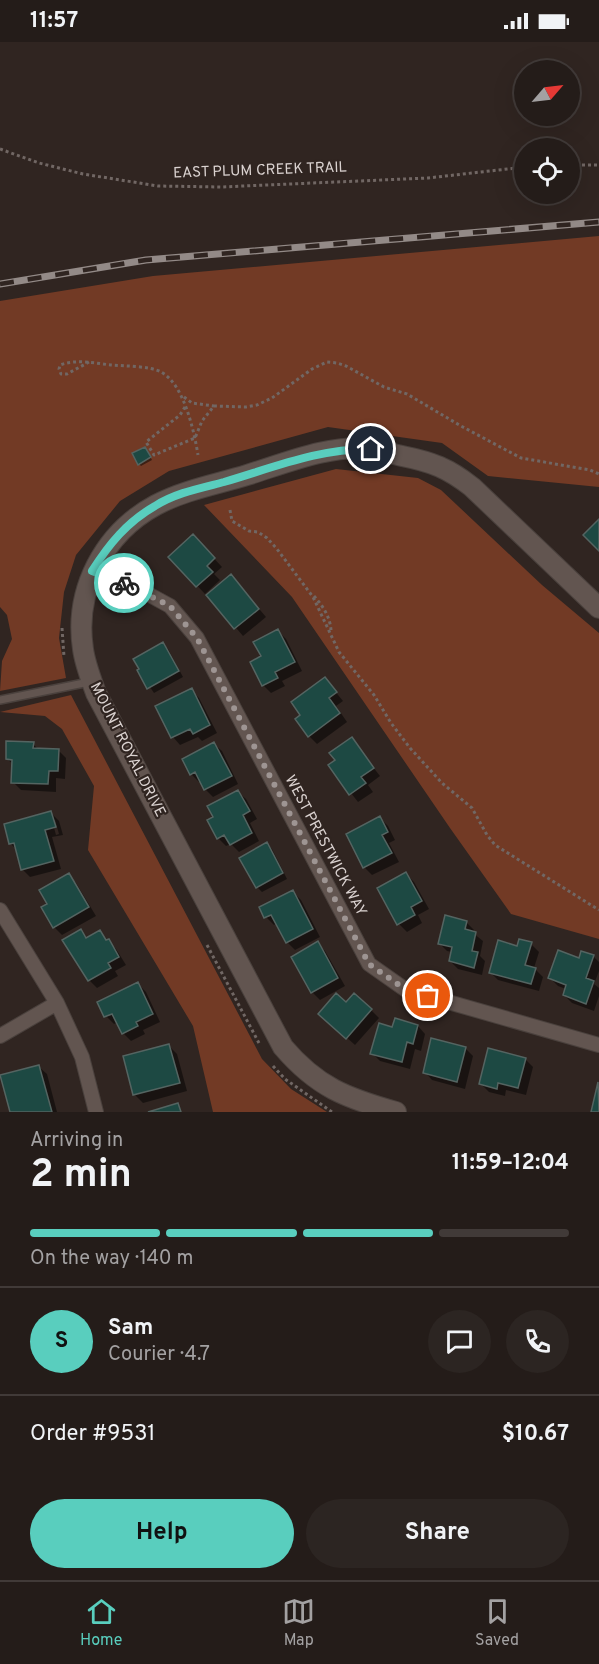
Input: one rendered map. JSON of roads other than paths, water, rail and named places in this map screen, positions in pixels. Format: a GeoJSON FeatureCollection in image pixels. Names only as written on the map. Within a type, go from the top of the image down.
{"type":"FeatureCollection","features":[{"type":"Feature","properties":{"kind":"street","name":"MOUNT ROYAL DRIVE"},"geometry":{"type":"LineString","coordinates":[[396,1112],[356,1101],[333,1090],[298,1065],[283,1047],[92,682],[83,650],[81,632],[84,602],[92,571],[120,532],[157,504],[178,495],[305,458],[351,448],[371,449],[439,465],[454,473],[472,487],[599,608]]}},
{"type":"Feature","properties":{"kind":"street","name":"WEST PRESTWICK WAY"},"geometry":{"type":"LineString","coordinates":[[92,571],[137,588],[170,606],[197,638],[369,964],[406,990],[599,1045]]}},
{"type":"Feature","properties":{"kind":"street"},"geometry":{"type":"LineString","coordinates":[[0,910],[57,1003],[82,1057],[96,1112]]}},
{"type":"Feature","properties":{"kind":"street"},"geometry":{"type":"LineString","coordinates":[[0,1036],[57,1003]]}},
{"type":"Feature","properties":{"kind":"lane"},"geometry":{"type":"LineString","coordinates":[[0,700],[92,682]]}},
{"type":"Feature","properties":{"kind":"railway"},"geometry":{"type":"LineString","coordinates":[[0,284],[146,260],[599,222]]}}]}
